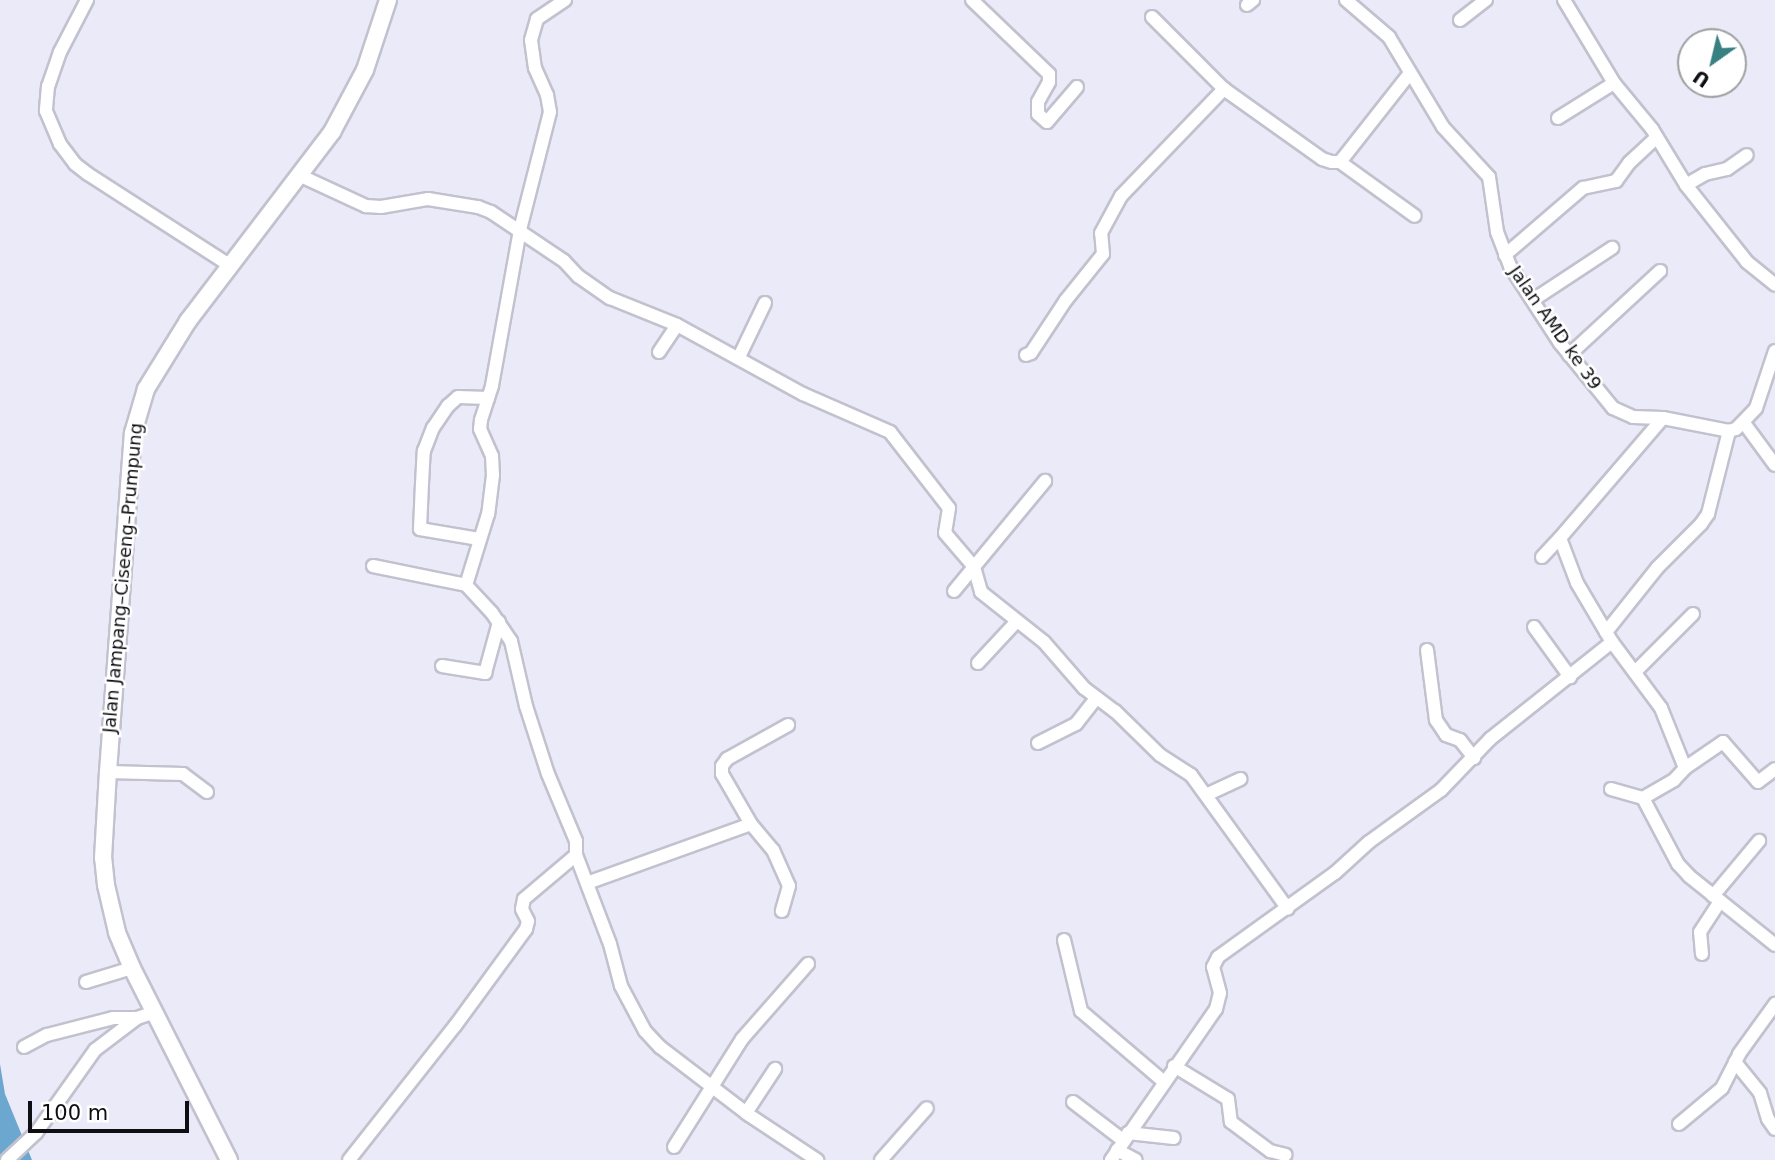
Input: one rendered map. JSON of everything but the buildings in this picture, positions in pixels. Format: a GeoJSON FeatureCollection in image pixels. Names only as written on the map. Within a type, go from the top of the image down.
{"type":"FeatureCollection","features":[{"type":"Feature","properties":{"kind":"main road","name":"Jalan Jampang–Ciseeng–Prumpung"},"geometry":{"type":"LineString","coordinates":[[229,1160],[145,1015],[132,968],[117,932],[106,885],[103,858],[108,772],[136,419],[151,379],[188,321],[332,132],[365,70],[388,0]]}},
{"type":"Feature","properties":{"kind":"street"},"geometry":{"type":"LineString","coordinates":[[88,0],[60,52],[48,86],[46,111],[60,144],[69,158],[88,174],[231,266]]}},
{"type":"Feature","properties":{"kind":"street"},"geometry":{"type":"LineString","coordinates":[[466,586],[488,514],[493,475],[492,456],[480,425],[488,397],[520,230],[550,112],[547,95],[535,68],[531,40],[537,19],[565,0]]}},
{"type":"Feature","properties":{"kind":"street"},"geometry":{"type":"LineString","coordinates":[[972,0],[1049,74],[1049,82],[1038,102],[1038,114],[1047,122],[1077,87]]}},
{"type":"Feature","properties":{"kind":"street","name":"Jalan AMD ke 39"},"geometry":{"type":"LineString","coordinates":[[1346,0],[1389,37],[1443,127],[1489,177],[1497,232],[1505,255],[1569,355],[1618,412],[1633,417],[1662,418],[1728,431]]}},
{"type":"Feature","properties":{"kind":"street"},"geometry":{"type":"LineString","coordinates":[[1460,20],[1486,0]]}},
{"type":"Feature","properties":{"kind":"street"},"geometry":{"type":"LineString","coordinates":[[1564,0],[1614,83],[1657,137],[1686,185],[1731,245],[1775,285]]}},
{"type":"Feature","properties":{"kind":"street"},"geometry":{"type":"LineString","coordinates":[[1152,16],[1224,89],[1322,159],[1340,162],[1415,216]]}},
{"type":"Feature","properties":{"kind":"street"},"geometry":{"type":"LineString","coordinates":[[1340,162],[1410,73]]}},
{"type":"Feature","properties":{"kind":"street"},"geometry":{"type":"LineString","coordinates":[[1558,118],[1614,83]]}},
{"type":"Feature","properties":{"kind":"street"},"geometry":{"type":"LineString","coordinates":[[1026,355],[1031,354],[1063,304],[1103,254],[1102,230],[1121,196],[1224,89]]}},
{"type":"Feature","properties":{"kind":"street"},"geometry":{"type":"LineString","coordinates":[[1505,255],[1583,188],[1616,181],[1629,163],[1657,137]]}},
{"type":"Feature","properties":{"kind":"street"},"geometry":{"type":"LineString","coordinates":[[1686,185],[1705,174],[1727,169],[1747,155]]}},
{"type":"Feature","properties":{"kind":"street"},"geometry":{"type":"LineString","coordinates":[[301,176],[366,206],[381,207],[415,199],[478,207],[520,230],[603,294],[677,325],[803,394],[884,428],[895,437],[909,460],[949,508],[945,533],[974,567],[981,592],[1050,648],[1073,678],[1160,755],[1186,771],[1288,909]]}},
{"type":"Feature","properties":{"kind":"street"},"geometry":{"type":"LineString","coordinates":[[1533,300],[1612,248]]}},
{"type":"Feature","properties":{"kind":"street"},"geometry":{"type":"LineString","coordinates":[[1569,355],[1660,271]]}},
{"type":"Feature","properties":{"kind":"street"},"geometry":{"type":"LineString","coordinates":[[739,357],[765,303]]}},
{"type":"Feature","properties":{"kind":"street"},"geometry":{"type":"LineString","coordinates":[[659,352],[677,325]]}},
{"type":"Feature","properties":{"kind":"street"},"geometry":{"type":"LineString","coordinates":[[1120,1146],[1216,1009],[1220,993],[1213,968],[1218,957],[1288,909],[1335,873],[1368,842],[1441,790],[1490,739],[1570,677],[1609,637],[1657,568],[1702,524],[1708,514],[1728,431],[1744,423],[1756,408],[1775,351]]}},
{"type":"Feature","properties":{"kind":"street"},"geometry":{"type":"LineString","coordinates":[[479,539],[420,529],[424,451],[433,428],[457,397],[488,397]]}},
{"type":"Feature","properties":{"kind":"street"},"geometry":{"type":"LineString","coordinates":[[1542,558],[1662,418]]}},
{"type":"Feature","properties":{"kind":"street"},"geometry":{"type":"LineString","coordinates":[[1744,423],[1775,465]]}},
{"type":"Feature","properties":{"kind":"street"},"geometry":{"type":"LineString","coordinates":[[954,591],[1045,481]]}},
{"type":"Feature","properties":{"kind":"street"},"geometry":{"type":"LineString","coordinates":[[1560,538],[1577,583],[1609,637],[1667,718],[1685,768]]}},
{"type":"Feature","properties":{"kind":"street"},"geometry":{"type":"LineString","coordinates":[[373,566],[466,586],[499,622],[511,641],[526,706],[548,774],[576,841],[576,855],[610,944],[621,986],[645,1031],[660,1047],[746,1113],[817,1160]]}},
{"type":"Feature","properties":{"kind":"street"},"geometry":{"type":"LineString","coordinates":[[1635,673],[1693,614]]}},
{"type":"Feature","properties":{"kind":"street"},"geometry":{"type":"LineString","coordinates":[[978,663],[1017,621]]}},
{"type":"Feature","properties":{"kind":"street"},"geometry":{"type":"LineString","coordinates":[[442,666],[485,673],[499,622]]}},
{"type":"Feature","properties":{"kind":"street"},"geometry":{"type":"LineString","coordinates":[[1534,627],[1570,677]]}},
{"type":"Feature","properties":{"kind":"street"},"geometry":{"type":"LineString","coordinates":[[1427,650],[1436,720],[1446,735],[1460,740],[1474,758]]}},
{"type":"Feature","properties":{"kind":"street"},"geometry":{"type":"LineString","coordinates":[[1038,743],[1076,724],[1096,698]]}},
{"type":"Feature","properties":{"kind":"street"},"geometry":{"type":"LineString","coordinates":[[782,911],[789,886],[773,850],[751,824],[722,774],[723,764],[727,759],[788,725]]}},
{"type":"Feature","properties":{"kind":"street"},"geometry":{"type":"LineString","coordinates":[[1643,799],[1674,780],[1685,768],[1723,742],[1758,782],[1775,769]]}},
{"type":"Feature","properties":{"kind":"street"},"geometry":{"type":"LineString","coordinates":[[108,772],[183,774],[207,792]]}},
{"type":"Feature","properties":{"kind":"street"},"geometry":{"type":"LineString","coordinates":[[1206,795],[1240,779]]}},
{"type":"Feature","properties":{"kind":"street"},"geometry":{"type":"LineString","coordinates":[[1611,789],[1643,799],[1678,864],[1716,899],[1775,945]]}},
{"type":"Feature","properties":{"kind":"street"},"geometry":{"type":"LineString","coordinates":[[587,883],[751,824]]}},
{"type":"Feature","properties":{"kind":"street"},"geometry":{"type":"LineString","coordinates":[[1702,954],[1700,932],[1716,899],[1759,841]]}},
{"type":"Feature","properties":{"kind":"street"},"geometry":{"type":"LineString","coordinates":[[349,1160],[455,1026],[526,929],[528,921],[522,909],[526,897],[576,855]]}},
{"type":"Feature","properties":{"kind":"street"},"geometry":{"type":"LineString","coordinates":[[1064,940],[1074,992],[1081,1011],[1163,1081]]}},
{"type":"Feature","properties":{"kind":"street"},"geometry":{"type":"LineString","coordinates":[[674,1147],[746,1034],[808,964]]}},
{"type":"Feature","properties":{"kind":"street"},"geometry":{"type":"LineString","coordinates":[[86,982],[132,968]]}},
{"type":"Feature","properties":{"kind":"street"},"geometry":{"type":"LineString","coordinates":[[1679,1124],[1716,1095],[1727,1082],[1735,1062],[1775,1006]]}},
{"type":"Feature","properties":{"kind":"street"},"geometry":{"type":"LineString","coordinates":[[24,1047],[47,1035],[113,1018],[145,1015]]}},
{"type":"Feature","properties":{"kind":"street"},"geometry":{"type":"LineString","coordinates":[[7,1160],[30,1139],[95,1050],[145,1015]]}},
{"type":"Feature","properties":{"kind":"street"},"geometry":{"type":"LineString","coordinates":[[1735,1062],[1760,1093],[1768,1119],[1775,1129]]}},
{"type":"Feature","properties":{"kind":"street"},"geometry":{"type":"LineString","coordinates":[[1174,1066],[1228,1099],[1231,1122],[1270,1151],[1286,1155]]}},
{"type":"Feature","properties":{"kind":"street"},"geometry":{"type":"LineString","coordinates":[[746,1113],[775,1069]]}},
{"type":"Feature","properties":{"kind":"street"},"geometry":{"type":"LineString","coordinates":[[1073,1102],[1136,1160]]}},
{"type":"Feature","properties":{"kind":"street"},"geometry":{"type":"LineString","coordinates":[[881,1160],[927,1108]]}},
{"type":"Feature","properties":{"kind":"street"},"geometry":{"type":"LineString","coordinates":[[1120,1146],[1174,1138]]}},
{"type":"Feature","properties":{"kind":"water"},"geometry":{"type":"Polygon","coordinates":[[[0,1064],[5,1094],[32,1160],[0,1160],[0,1064]]]}}]}
